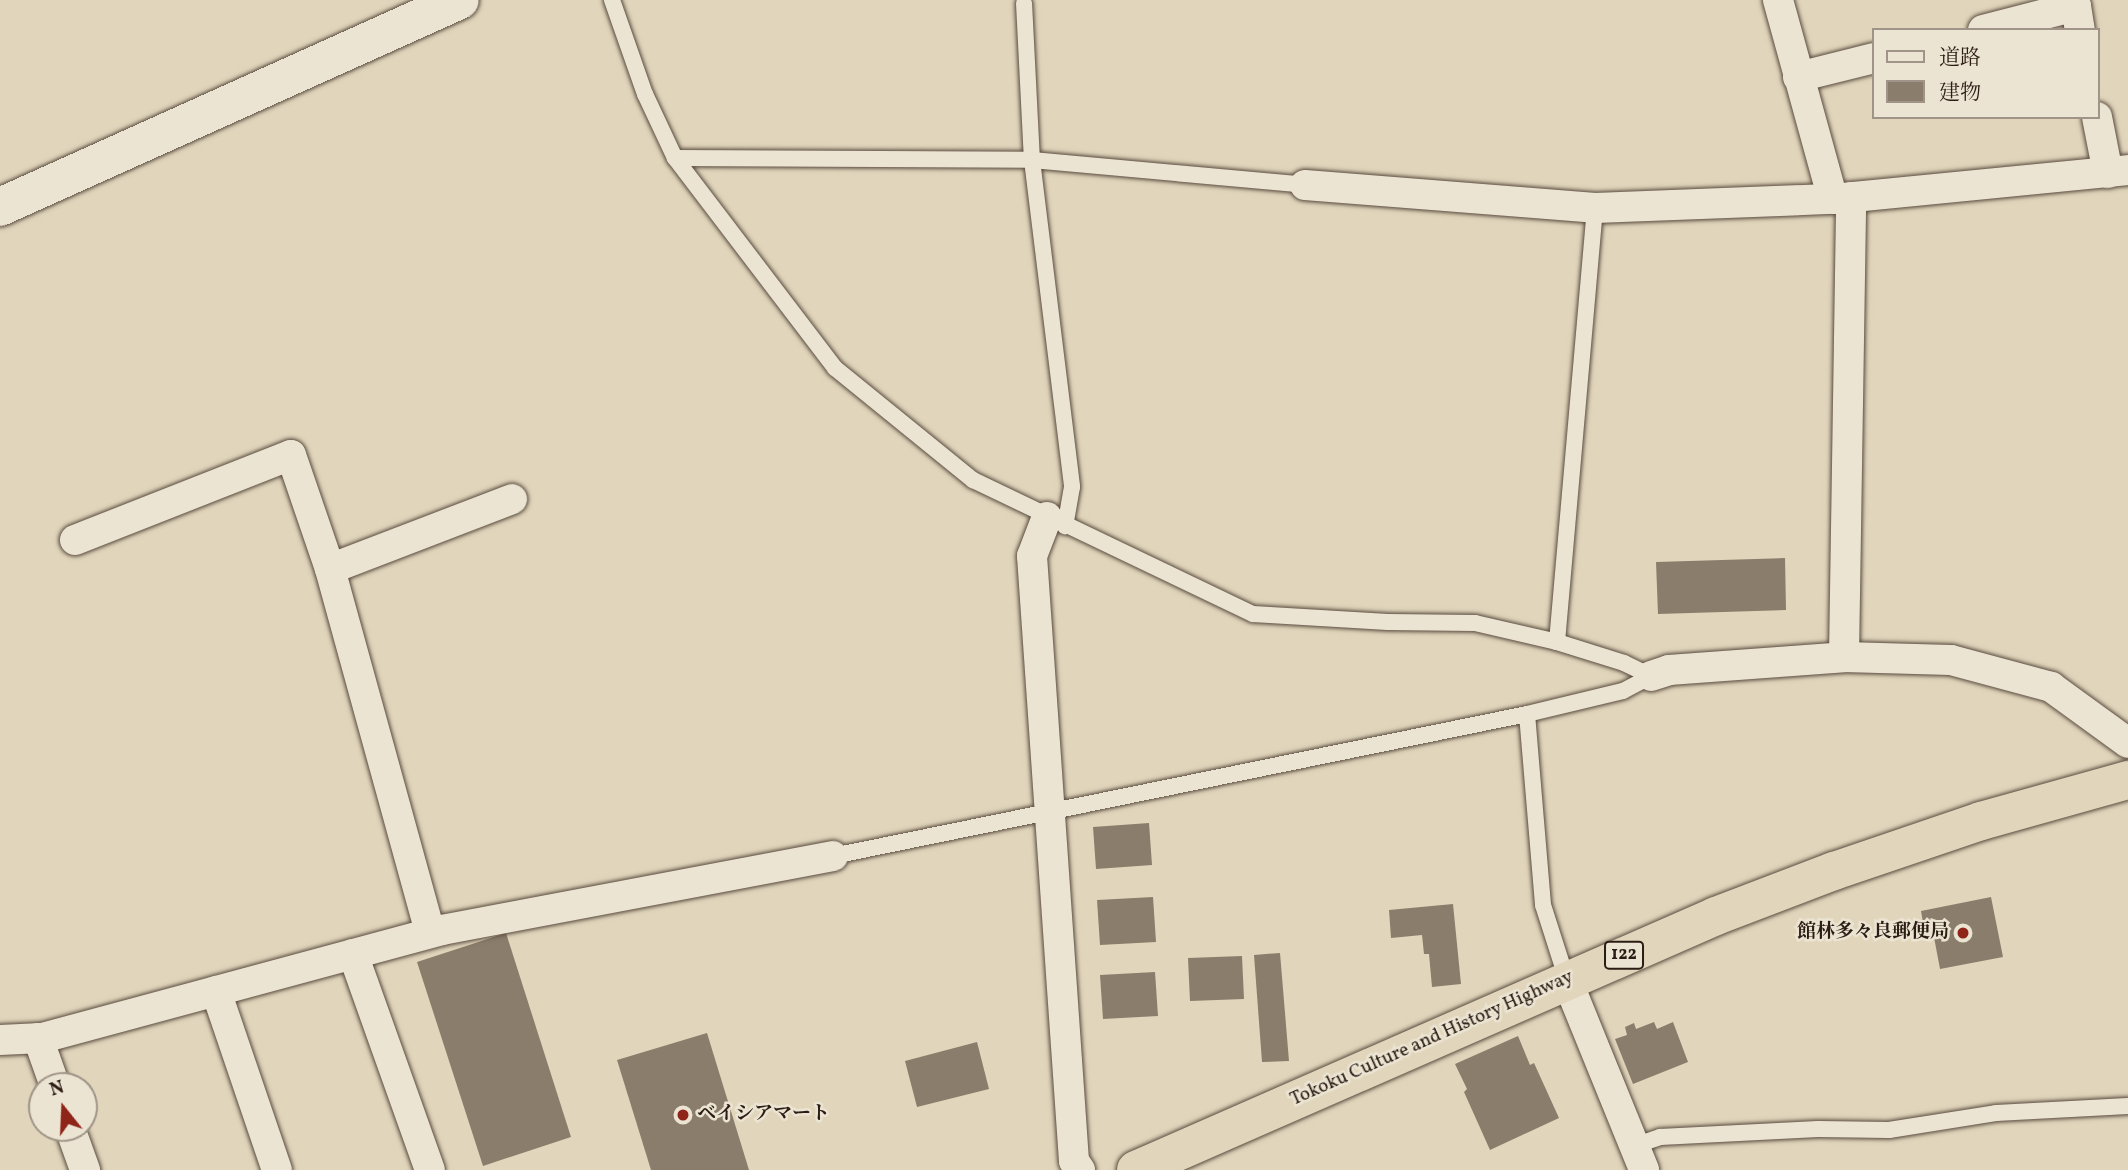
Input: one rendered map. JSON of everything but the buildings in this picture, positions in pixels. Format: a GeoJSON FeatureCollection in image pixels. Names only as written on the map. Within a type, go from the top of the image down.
{"type":"FeatureCollection","features":[{"type":"Feature","properties":{"kind":"highway","name":"Tokoku Culture and History Highway"},"geometry":{"type":"LineString","coordinates":[[1136,1170],[1716,916],[1835,870],[1981,821],[2128,780]]}},
{"type":"Feature","properties":{"kind":"street"},"geometry":{"type":"LineString","coordinates":[[1778,0],[1798,77],[1842,198],[1844,657]]}},
{"type":"Feature","properties":{"kind":"street"},"geometry":{"type":"LineString","coordinates":[[0,207],[435,5]]}},
{"type":"Feature","properties":{"kind":"street"},"geometry":{"type":"LineString","coordinates":[[1991,28],[2076,6],[2080,28]]}},
{"type":"Feature","properties":{"kind":"street"},"geometry":{"type":"LineString","coordinates":[[1798,77],[1872,58]]}},
{"type":"Feature","properties":{"kind":"street"},"geometry":{"type":"LineString","coordinates":[[1305,185],[1595,208],[1842,198],[2118,172],[2099,119]]}},
{"type":"Feature","properties":{"kind":"street"},"geometry":{"type":"LineString","coordinates":[[75,540],[291,455],[330,569],[430,933]]}},
{"type":"Feature","properties":{"kind":"street"},"geometry":{"type":"LineString","coordinates":[[330,569],[512,499]]}},
{"type":"Feature","properties":{"kind":"street"},"geometry":{"type":"LineString","coordinates":[[1056,521],[1032,556],[1074,1161],[1080,1170]]}},
{"type":"Feature","properties":{"kind":"street"},"geometry":{"type":"LineString","coordinates":[[1651,676],[1669,670],[1844,657],[1951,660],[2051,687],[2128,743]]}},
{"type":"Feature","properties":{"kind":"street"},"geometry":{"type":"LineString","coordinates":[[0,1040],[38,1038],[430,933],[834,856]]}},
{"type":"Feature","properties":{"kind":"street"},"geometry":{"type":"LineString","coordinates":[[353,954],[430,1170]]}},
{"type":"Feature","properties":{"kind":"street"},"geometry":{"type":"LineString","coordinates":[[1567,980],[1639,1158]]}},
{"type":"Feature","properties":{"kind":"street"},"geometry":{"type":"LineString","coordinates":[[216,991],[277,1170]]}},
{"type":"Feature","properties":{"kind":"street"},"geometry":{"type":"LineString","coordinates":[[38,1038],[50,1072]]}},
{"type":"Feature","properties":{"kind":"street"},"geometry":{"type":"LineString","coordinates":[[75,1142],[85,1170]]}},
{"type":"Feature","properties":{"kind":"lane"},"geometry":{"type":"LineString","coordinates":[[612,0],[645,94],[675,158],[835,368],[974,480],[1253,614],[1388,622],[1475,622],[1557,642],[1624,663],[1651,676]]}},
{"type":"Feature","properties":{"kind":"lane"},"geometry":{"type":"LineString","coordinates":[[1024,3],[1032,160],[1072,487],[1056,521]]}},
{"type":"Feature","properties":{"kind":"lane"},"geometry":{"type":"LineString","coordinates":[[675,158],[1032,160],[1305,185]]}},
{"type":"Feature","properties":{"kind":"lane"},"geometry":{"type":"LineString","coordinates":[[1557,642],[1595,208]]}},
{"type":"Feature","properties":{"kind":"lane"},"geometry":{"type":"LineString","coordinates":[[834,856],[1527,714],[1623,691],[1651,676]]}},
{"type":"Feature","properties":{"kind":"lane"},"geometry":{"type":"LineString","coordinates":[[1527,714],[1543,905],[1567,980]]}},
{"type":"Feature","properties":{"kind":"lane"},"geometry":{"type":"LineString","coordinates":[[1639,1158],[1660,1137],[1818,1129],[1889,1129],[1996,1113],[2128,1106]]}},
{"type":"Feature","properties":{"kind":"place","name":"館林多々良郵便局"},"geometry":{"type":"Point","coordinates":[1963,933]}},
{"type":"Feature","properties":{"kind":"place","name":"ベイシアマート"},"geometry":{"type":"Point","coordinates":[683,1115]}}]}
